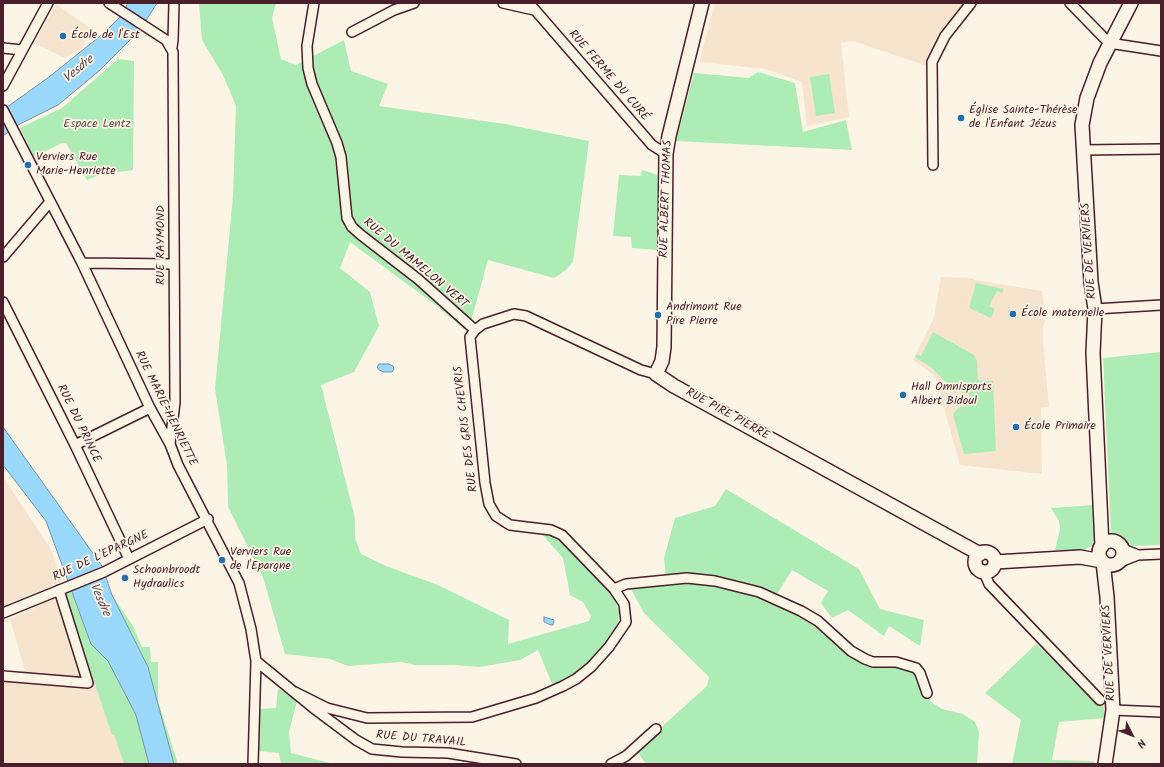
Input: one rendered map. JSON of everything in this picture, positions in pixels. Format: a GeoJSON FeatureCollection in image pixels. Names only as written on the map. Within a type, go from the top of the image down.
{"type":"FeatureCollection","features":[{"type":"Feature","properties":{"kind":"street"},"geometry":{"type":"LineString","coordinates":[[3,86],[48,3]]}},
{"type":"Feature","properties":{"kind":"street"},"geometry":{"type":"LineString","coordinates":[[109,3],[166,40],[172,47]]}},
{"type":"Feature","properties":{"kind":"street","name":"RUE RAYMOND"},"geometry":{"type":"LineString","coordinates":[[170,444],[175,402],[172,47],[174,40],[174,3]]}},
{"type":"Feature","properties":{"kind":"street","name":"RUE DU MAMELON VERT"},"geometry":{"type":"LineString","coordinates":[[314,3],[307,46],[308,68],[312,84],[337,143],[341,157],[347,218],[352,227],[360,235],[418,279],[472,333]]}},
{"type":"Feature","properties":{"kind":"street"},"geometry":{"type":"LineString","coordinates":[[352,32],[394,10],[414,3]]}},
{"type":"Feature","properties":{"kind":"street","name":"RUE FERME DU CURÉ"},"geometry":{"type":"LineString","coordinates":[[503,3],[532,6],[652,145],[666,154]]}},
{"type":"Feature","properties":{"kind":"street","name":"RUE ALBERT THOMAS"},"geometry":{"type":"LineString","coordinates":[[656,374],[662,361],[664,347],[666,154],[669,136],[702,3]]}},
{"type":"Feature","properties":{"kind":"street"},"geometry":{"type":"LineString","coordinates":[[933,165],[932,62],[945,36],[971,3]]}},
{"type":"Feature","properties":{"kind":"street"},"geometry":{"type":"LineString","coordinates":[[1070,3],[1109,43],[1161,52]]}},
{"type":"Feature","properties":{"kind":"street","name":"RUE DE VERVIERS"},"geometry":{"type":"LineString","coordinates":[[1105,764],[1113,710],[1107,597],[1109,563],[1100,556],[1110,546],[1101,508],[1093,353],[1095,310],[1091,282],[1082,125],[1087,98],[1109,43],[1131,3]]}},
{"type":"Feature","properties":{"kind":"street"},"geometry":{"type":"LineString","coordinates":[[3,48],[22,50]]}},
{"type":"Feature","properties":{"kind":"street","name":"RUE MARIE-HENRIETTE"},"geometry":{"type":"LineString","coordinates":[[3,110],[49,203],[82,263],[150,408],[170,444],[178,465],[208,519],[240,583],[251,630],[256,661],[253,764]]}},
{"type":"Feature","properties":{"kind":"street"},"geometry":{"type":"LineString","coordinates":[[1083,150],[1161,149]]}},
{"type":"Feature","properties":{"kind":"street"},"geometry":{"type":"LineString","coordinates":[[3,257],[49,203]]}},
{"type":"Feature","properties":{"kind":"street"},"geometry":{"type":"LineString","coordinates":[[82,263],[174,264]]}},
{"type":"Feature","properties":{"kind":"street","name":"RUE DU PRINCE"},"geometry":{"type":"LineString","coordinates":[[3,302],[75,446],[129,559]]}},
{"type":"Feature","properties":{"kind":"street"},"geometry":{"type":"LineString","coordinates":[[1095,310],[1161,305]]}},
{"type":"Feature","properties":{"kind":"street","name":"RUE PIRE PIERRE"},"geometry":{"type":"LineString","coordinates":[[472,333],[483,324],[514,314],[526,316],[641,370],[656,374],[674,386],[980,554]]}},
{"type":"Feature","properties":{"kind":"street","name":"RUE DES GRIS CHEVRIS"},"geometry":{"type":"LineString","coordinates":[[295,692],[327,708],[367,718],[472,717],[536,698],[576,679],[591,667],[619,634],[626,622],[626,611],[622,600],[614,589],[562,535],[551,530],[510,525],[496,516],[493,512],[489,504],[485,483],[472,333]]}},
{"type":"Feature","properties":{"kind":"street"},"geometry":{"type":"LineString","coordinates":[[75,446],[150,408]]}},
{"type":"Feature","properties":{"kind":"street","name":"RUE DE L'EPARGNE"},"geometry":{"type":"LineString","coordinates":[[3,613],[104,572],[208,519]]}},
{"type":"Feature","properties":{"kind":"street"},"geometry":{"type":"LineString","coordinates":[[1085,558],[1110,546],[1138,555]]}},
{"type":"Feature","properties":{"kind":"street"},"geometry":{"type":"LineString","coordinates":[[1109,563],[1124,554],[1110,546]]}},
{"type":"Feature","properties":{"kind":"street"},"geometry":{"type":"LineString","coordinates":[[984,572],[992,569],[995,562],[994,558],[988,553],[980,554],[976,559],[976,566],[984,572],[992,588],[1100,700]]}},
{"type":"Feature","properties":{"kind":"street"},"geometry":{"type":"LineString","coordinates":[[995,562],[1085,558],[1109,563],[1138,555],[1161,554]]}},
{"type":"Feature","properties":{"kind":"street"},"geometry":{"type":"LineString","coordinates":[[614,589],[626,584],[687,578],[715,581],[759,592],[801,611],[818,621],[851,651],[865,659],[872,662],[896,662],[916,668],[920,673],[927,694]]}},
{"type":"Feature","properties":{"kind":"street"},"geometry":{"type":"LineString","coordinates":[[3,676],[88,683],[61,589]]}},
{"type":"Feature","properties":{"kind":"street"},"geometry":{"type":"LineString","coordinates":[[256,661],[295,692]]}},
{"type":"Feature","properties":{"kind":"street","name":"RUE DU TRAVAIL"},"geometry":{"type":"LineString","coordinates":[[295,692],[344,731],[372,749],[402,752],[448,753],[516,764]]}},
{"type":"Feature","properties":{"kind":"street"},"geometry":{"type":"LineString","coordinates":[[1113,710],[1161,712]]}},
{"type":"Feature","properties":{"kind":"street"},"geometry":{"type":"LineString","coordinates":[[611,764],[626,756],[656,729]]}},
{"type":"Feature","properties":{"kind":"shaded area"},"geometry":{"type":"Polygon","coordinates":[[[715,3],[968,3],[945,36],[927,66],[853,41],[841,43],[849,117],[807,126],[802,82],[766,69],[699,62],[715,3]]]}},
{"type":"Feature","properties":{"kind":"shaded area","name":"École de l'Est"},"geometry":{"type":"Polygon","coordinates":[[[56,4],[93,30],[82,48],[65,58],[34,43],[56,4]]]}},
{"type":"Feature","properties":{"kind":"shaded area"},"geometry":{"type":"Polygon","coordinates":[[[941,277],[971,278],[975,280],[1042,291],[1046,319],[1043,326],[1043,341],[1049,407],[1041,408],[1042,474],[960,465],[935,376],[913,360],[934,318],[941,277]]]}},
{"type":"Feature","properties":{"kind":"shaded area"},"geometry":{"type":"Polygon","coordinates":[[[3,477],[52,551],[61,582],[3,606],[3,477]]]}},
{"type":"Feature","properties":{"kind":"shaded area"},"geometry":{"type":"Polygon","coordinates":[[[71,591],[91,644],[108,661],[149,764],[3,764],[3,671],[25,671],[10,619],[71,591]]]}},
{"type":"Feature","properties":{"kind":"green space"},"geometry":{"type":"Polygon","coordinates":[[[199,3],[276,3],[272,18],[281,59],[296,65],[344,40],[351,71],[388,84],[379,106],[505,124],[589,141],[573,262],[566,270],[554,278],[488,260],[471,321],[464,329],[433,303],[350,242],[340,268],[370,292],[379,326],[354,372],[321,385],[355,518],[355,538],[361,554],[386,566],[438,585],[509,620],[508,644],[589,621],[591,616],[583,602],[570,595],[563,558],[542,534],[562,539],[613,594],[619,612],[617,630],[603,649],[576,674],[553,686],[538,650],[520,660],[480,667],[415,665],[401,662],[348,666],[330,659],[285,654],[263,577],[228,507],[227,465],[215,389],[233,196],[236,106],[223,75],[202,40],[199,3]]]}},
{"type":"Feature","properties":{"kind":"green space","name":"Espace Lentz"},"geometry":{"type":"Polygon","coordinates":[[[118,59],[134,61],[133,170],[102,174],[87,180],[66,143],[62,143],[34,157],[20,128],[62,108],[118,59]]]}},
{"type":"Feature","properties":{"kind":"green space"},"geometry":{"type":"Polygon","coordinates":[[[758,72],[795,83],[803,132],[846,120],[852,150],[676,141],[694,73],[749,78],[758,72]]]}},
{"type":"Feature","properties":{"kind":"green space"},"geometry":{"type":"Polygon","coordinates":[[[829,74],[835,113],[816,116],[810,77],[829,74]]]}},
{"type":"Feature","properties":{"kind":"green space"},"geometry":{"type":"Polygon","coordinates":[[[642,170],[658,175],[658,250],[632,248],[631,237],[613,236],[619,175],[641,176],[642,170]]]}},
{"type":"Feature","properties":{"kind":"green space"},"geometry":{"type":"Polygon","coordinates":[[[976,283],[1004,289],[1002,293],[997,291],[989,306],[995,309],[991,318],[969,308],[976,283]]]}},
{"type":"Feature","properties":{"kind":"green space"},"geometry":{"type":"Polygon","coordinates":[[[933,332],[974,355],[977,361],[978,380],[993,381],[996,451],[964,454],[953,414],[958,408],[969,405],[971,398],[968,393],[955,392],[932,368],[915,357],[917,354],[921,356],[933,332]]]}},
{"type":"Feature","properties":{"kind":"green space"},"geometry":{"type":"Polygon","coordinates":[[[1161,352],[1161,545],[1133,546],[1111,533],[1103,358],[1161,352]]]}},
{"type":"Feature","properties":{"kind":"green space"},"geometry":{"type":"Polygon","coordinates":[[[726,489],[859,569],[880,609],[924,620],[920,646],[889,626],[884,636],[848,610],[832,618],[821,603],[828,591],[792,570],[777,594],[751,585],[709,577],[666,577],[664,558],[675,518],[715,506],[726,489]]]}},
{"type":"Feature","properties":{"kind":"green space"},"geometry":{"type":"Polygon","coordinates":[[[1094,505],[1095,539],[1092,546],[1084,550],[1055,550],[1060,529],[1059,521],[1051,508],[1094,505]]]}},
{"type":"Feature","properties":{"kind":"green space"},"geometry":{"type":"Polygon","coordinates":[[[699,583],[721,585],[745,590],[800,612],[850,652],[912,669],[921,681],[931,702],[942,709],[963,714],[975,722],[979,732],[977,764],[646,764],[636,750],[707,686],[709,677],[644,613],[631,589],[654,585],[699,583]]]}},
{"type":"Feature","properties":{"kind":"green space"},"geometry":{"type":"Polygon","coordinates":[[[71,591],[91,644],[108,661],[136,715],[149,764],[124,764],[114,734],[112,735],[65,594],[71,591]]]}},
{"type":"Feature","properties":{"kind":"green space"},"geometry":{"type":"Polygon","coordinates":[[[112,595],[133,626],[142,647],[150,647],[151,662],[158,662],[158,701],[178,764],[174,764],[148,667],[112,595]]]}},
{"type":"Feature","properties":{"kind":"green space"},"geometry":{"type":"Polygon","coordinates":[[[1036,644],[1104,707],[1105,718],[1059,722],[1052,760],[1094,761],[1093,764],[1012,764],[1021,720],[985,693],[1036,644]]]}},
{"type":"Feature","properties":{"kind":"green space"},"geometry":{"type":"Polygon","coordinates":[[[278,688],[297,701],[289,732],[291,753],[334,764],[281,764],[279,753],[258,751],[260,709],[276,708],[278,688]]]}},
{"type":"Feature","properties":{"kind":"water","name":"Vesdre"},"geometry":{"type":"Polygon","coordinates":[[[128,3],[157,3],[140,30],[99,71],[58,105],[20,124],[3,136],[3,110],[49,77],[104,33],[120,17],[128,3]]]}},
{"type":"Feature","properties":{"kind":"water"},"geometry":{"type":"Polygon","coordinates":[[[379,364],[389,364],[393,366],[394,369],[392,372],[384,372],[379,370],[377,367],[379,364]]]}},
{"type":"Feature","properties":{"kind":"water","name":"Vesdre"},"geometry":{"type":"Polygon","coordinates":[[[3,427],[102,566],[112,595],[148,667],[174,764],[149,764],[136,715],[108,661],[91,644],[46,521],[3,465],[3,427]]]}},
{"type":"Feature","properties":{"kind":"water"},"geometry":{"type":"Polygon","coordinates":[[[544,617],[554,620],[553,625],[544,622],[544,617]]]}},
{"type":"Feature","properties":{"kind":"pier"},"geometry":{"type":"Polygon","coordinates":[[[102,566],[107,577],[69,592],[65,582],[102,566]]]}},
{"type":"Feature","properties":{"kind":"place","name":"École de l'Est"},"geometry":{"type":"Point","coordinates":[63,36]}},
{"type":"Feature","properties":{"kind":"place","name":"Église Sainte-Thérèse de l'Enfant Jézus"},"geometry":{"type":"Point","coordinates":[961,118]}},
{"type":"Feature","properties":{"kind":"place","name":"Verviers Rue Marie-Henriette"},"geometry":{"type":"Point","coordinates":[28,165]}},
{"type":"Feature","properties":{"kind":"place","name":"École maternelle"},"geometry":{"type":"Point","coordinates":[1013,314]}},
{"type":"Feature","properties":{"kind":"place","name":"Andrimont Rue Pire Pierre"},"geometry":{"type":"Point","coordinates":[658,315]}},
{"type":"Feature","properties":{"kind":"place","name":"Hall Omnisports Albert Bidoul"},"geometry":{"type":"Point","coordinates":[903,395]}},
{"type":"Feature","properties":{"kind":"place","name":"École Primaire"},"geometry":{"type":"Point","coordinates":[1016,427]}},
{"type":"Feature","properties":{"kind":"place","name":"Verviers Rue de l'Epargne"},"geometry":{"type":"Point","coordinates":[222,560]}},
{"type":"Feature","properties":{"kind":"place","name":"Schoonbroodt Hydraulics"},"geometry":{"type":"Point","coordinates":[125,578]}}]}
